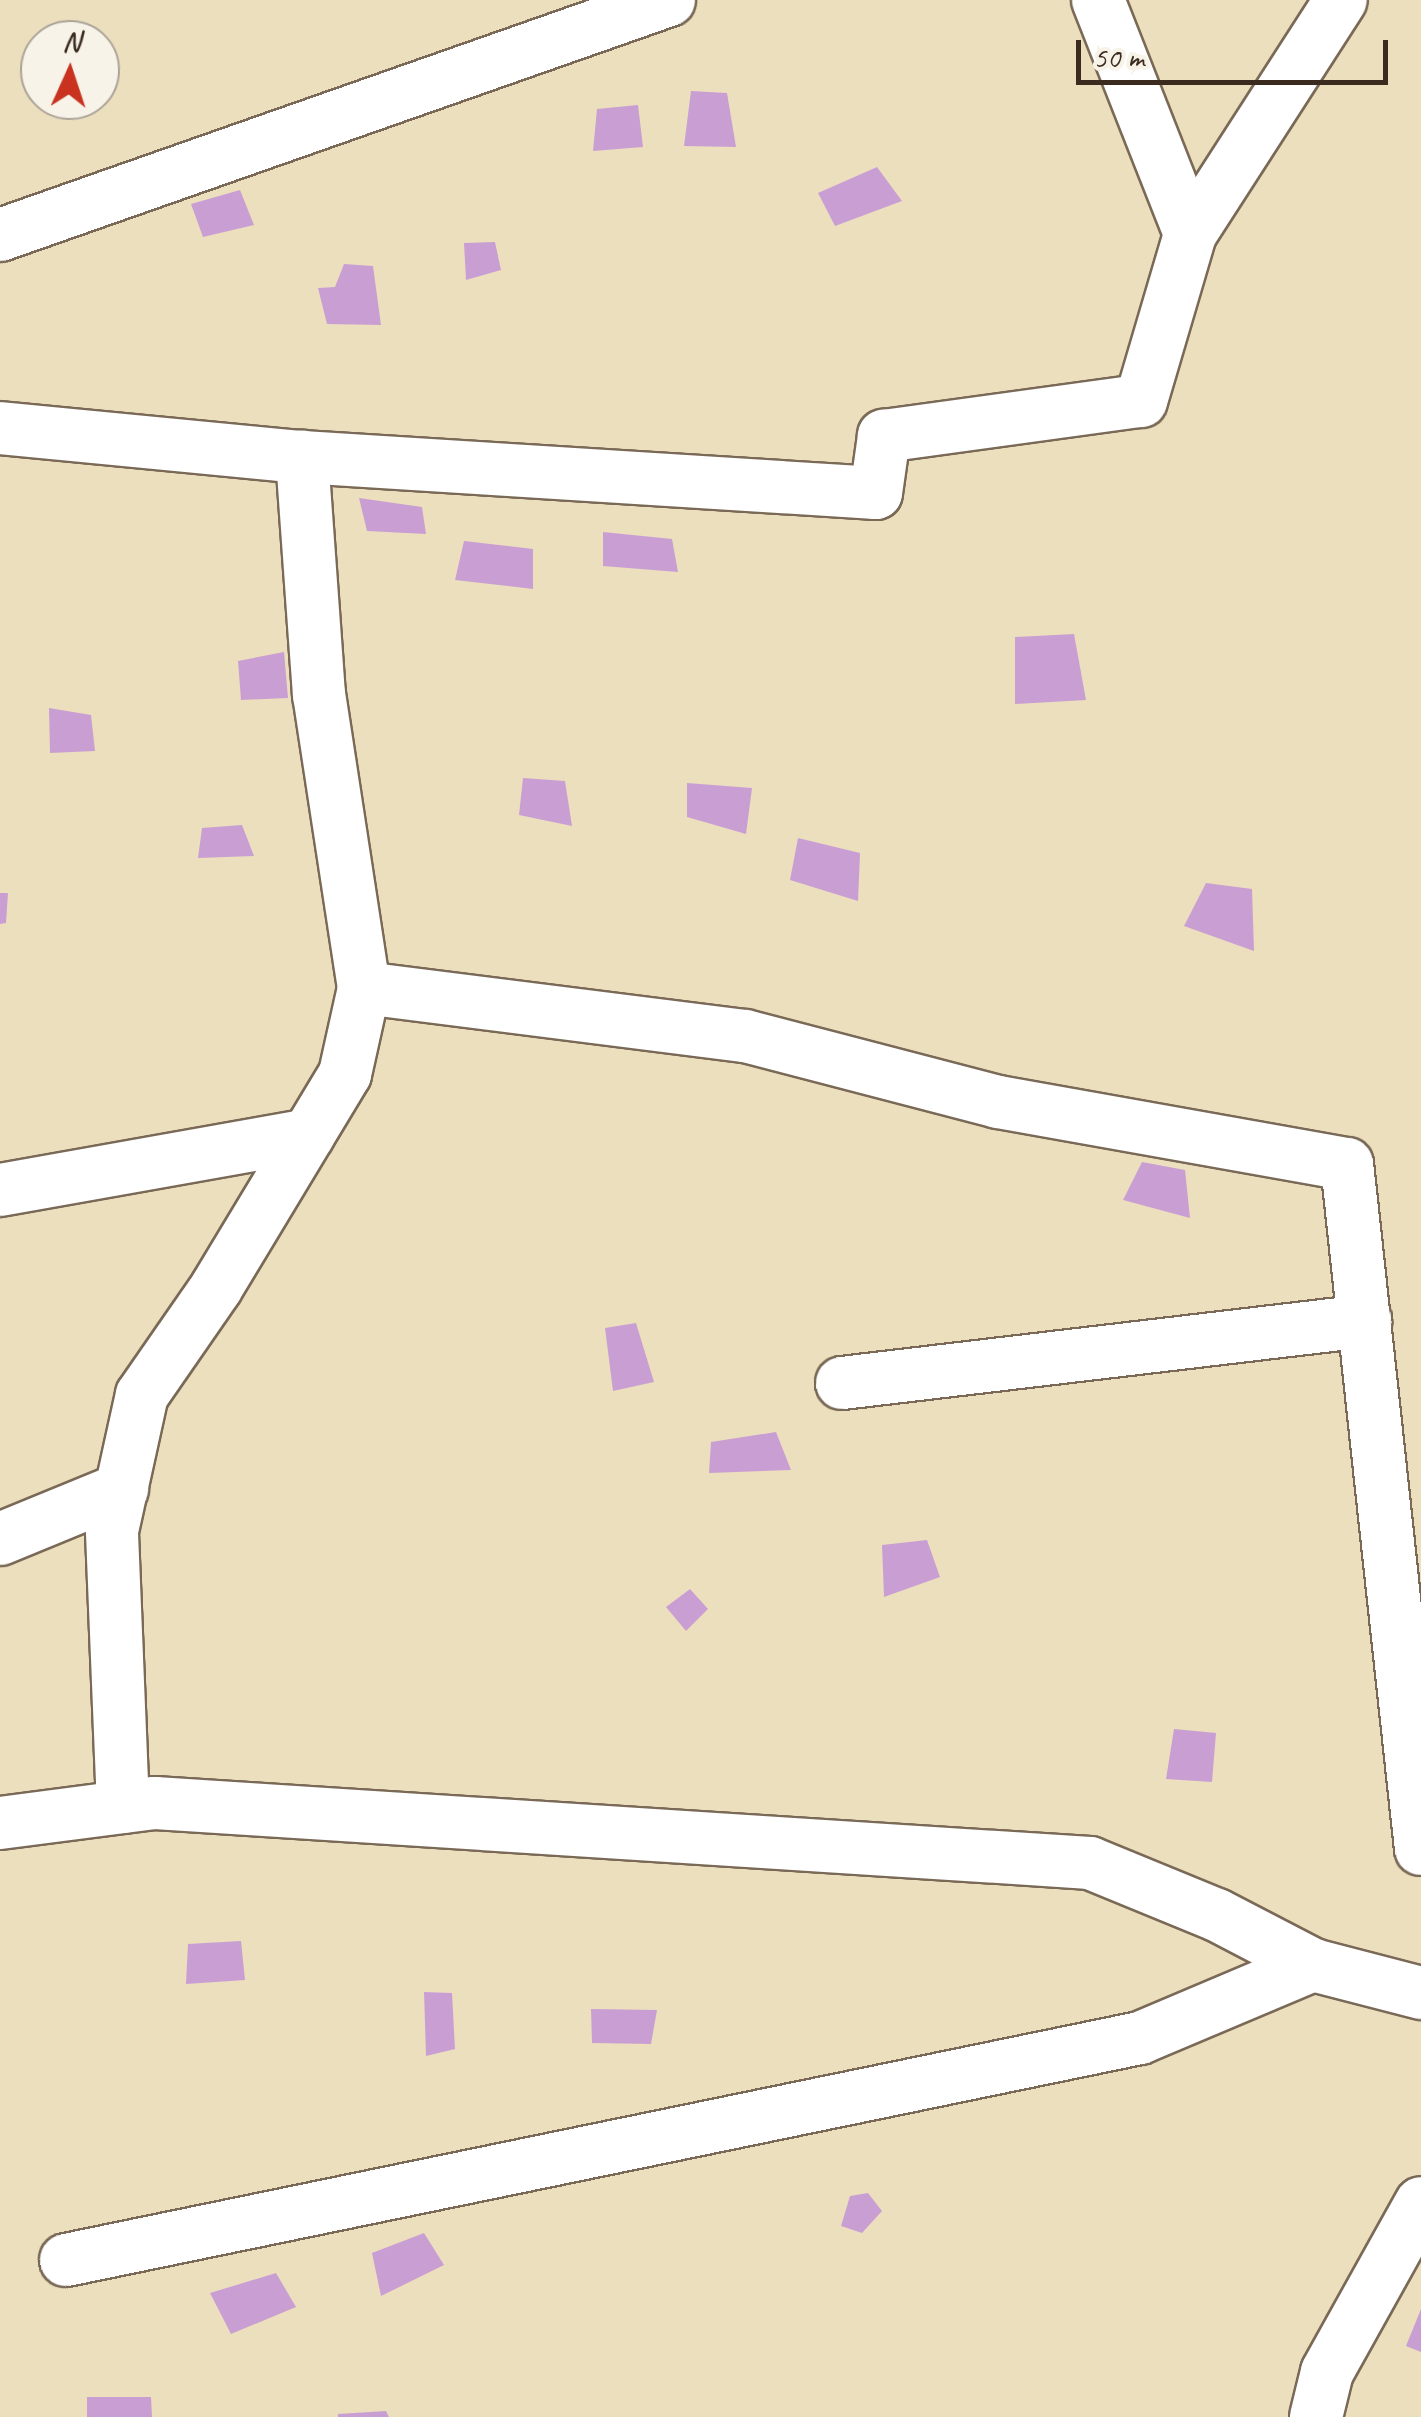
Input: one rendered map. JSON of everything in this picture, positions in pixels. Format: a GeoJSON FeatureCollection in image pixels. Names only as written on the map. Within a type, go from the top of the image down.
{"type":"FeatureCollection","features":[{"type":"Feature","properties":{"kind":"street"},"geometry":{"type":"LineString","coordinates":[[0,236],[669,0]]}},
{"type":"Feature","properties":{"kind":"street"},"geometry":{"type":"LineString","coordinates":[[1098,0],[1190,234]]}},
{"type":"Feature","properties":{"kind":"street"},"geometry":{"type":"LineString","coordinates":[[0,428],[302,457],[876,493],[884,436],[1141,401],[1190,234],[1341,0]]}},
{"type":"Feature","properties":{"kind":"street"},"geometry":{"type":"LineString","coordinates":[[123,1806],[112,1530],[142,1395],[345,1074],[364,988],[319,695],[302,457]]}},
{"type":"Feature","properties":{"kind":"street"},"geometry":{"type":"LineString","coordinates":[[364,988],[744,1036],[998,1102],[1347,1164],[1421,1850]]}},
{"type":"Feature","properties":{"kind":"street"},"geometry":{"type":"LineString","coordinates":[[0,1190],[308,1135]]}},
{"type":"Feature","properties":{"kind":"street"},"geometry":{"type":"LineString","coordinates":[[842,1383],[1365,1321]]}},
{"type":"Feature","properties":{"kind":"street"},"geometry":{"type":"LineString","coordinates":[[0,1538],[122,1489]]}},
{"type":"Feature","properties":{"kind":"street"},"geometry":{"type":"LineString","coordinates":[[0,1822],[155,1803],[1090,1864],[1217,1915],[1312,1965],[1421,1994]]}},
{"type":"Feature","properties":{"kind":"street"},"geometry":{"type":"LineString","coordinates":[[66,2260],[1140,2038],[1312,1965]]}},
{"type":"Feature","properties":{"kind":"street"},"geometry":{"type":"LineString","coordinates":[[1316,2417],[1328,2372],[1421,2203]]}},
{"type":"Feature","properties":{"kind":"building"},"geometry":{"type":"Polygon","coordinates":[[[691,91],[727,93],[736,147],[684,146],[691,91]]]}},
{"type":"Feature","properties":{"kind":"building"},"geometry":{"type":"Polygon","coordinates":[[[638,105],[643,147],[593,151],[597,109],[638,105]]]}},
{"type":"Feature","properties":{"kind":"building"},"geometry":{"type":"Polygon","coordinates":[[[877,167],[902,201],[835,226],[818,193],[877,167]]]}},
{"type":"Feature","properties":{"kind":"building"},"geometry":{"type":"Polygon","coordinates":[[[240,190],[254,225],[203,237],[191,204],[240,190]]]}},
{"type":"Feature","properties":{"kind":"building"},"geometry":{"type":"Polygon","coordinates":[[[495,242],[501,270],[466,280],[464,243],[495,242]]]}},
{"type":"Feature","properties":{"kind":"building"},"geometry":{"type":"Polygon","coordinates":[[[344,264],[373,266],[381,325],[327,324],[318,288],[335,287],[344,264]]]}},
{"type":"Feature","properties":{"kind":"building"},"geometry":{"type":"Polygon","coordinates":[[[359,498],[422,507],[426,534],[367,531],[359,498]]]}},
{"type":"Feature","properties":{"kind":"building"},"geometry":{"type":"Polygon","coordinates":[[[603,532],[672,539],[678,572],[603,566],[603,532]]]}},
{"type":"Feature","properties":{"kind":"building"},"geometry":{"type":"Polygon","coordinates":[[[464,541],[533,549],[533,589],[455,580],[464,541]]]}},
{"type":"Feature","properties":{"kind":"building"},"geometry":{"type":"Polygon","coordinates":[[[1074,634],[1086,700],[1015,704],[1015,637],[1074,634]]]}},
{"type":"Feature","properties":{"kind":"building"},"geometry":{"type":"Polygon","coordinates":[[[284,652],[288,698],[241,700],[238,661],[284,652]]]}},
{"type":"Feature","properties":{"kind":"building"},"geometry":{"type":"Polygon","coordinates":[[[49,708],[91,715],[95,751],[50,753],[49,708]]]}},
{"type":"Feature","properties":{"kind":"building"},"geometry":{"type":"Polygon","coordinates":[[[523,778],[565,781],[572,826],[519,815],[523,778]]]}},
{"type":"Feature","properties":{"kind":"building"},"geometry":{"type":"Polygon","coordinates":[[[687,783],[752,788],[746,834],[687,817],[687,783]]]}},
{"type":"Feature","properties":{"kind":"building"},"geometry":{"type":"Polygon","coordinates":[[[242,825],[254,856],[198,858],[202,828],[242,825]]]}},
{"type":"Feature","properties":{"kind":"building"},"geometry":{"type":"Polygon","coordinates":[[[798,838],[860,853],[858,901],[790,880],[798,838]]]}},
{"type":"Feature","properties":{"kind":"building"},"geometry":{"type":"Polygon","coordinates":[[[1206,883],[1252,889],[1254,951],[1184,926],[1206,883]]]}},
{"type":"Feature","properties":{"kind":"building"},"geometry":{"type":"Polygon","coordinates":[[[0,893],[8,893],[6,923],[0,924],[0,893]]]}},
{"type":"Feature","properties":{"kind":"building"},"geometry":{"type":"Polygon","coordinates":[[[1142,1162],[1185,1170],[1190,1218],[1123,1200],[1142,1162]]]}},
{"type":"Feature","properties":{"kind":"building"},"geometry":{"type":"Polygon","coordinates":[[[636,1323],[654,1382],[613,1391],[605,1328],[636,1323]]]}},
{"type":"Feature","properties":{"kind":"building"},"geometry":{"type":"Polygon","coordinates":[[[776,1432],[791,1470],[709,1473],[711,1442],[776,1432]]]}},
{"type":"Feature","properties":{"kind":"building"},"geometry":{"type":"Polygon","coordinates":[[[927,1540],[940,1577],[884,1597],[882,1545],[927,1540]]]}},
{"type":"Feature","properties":{"kind":"building"},"geometry":{"type":"Polygon","coordinates":[[[690,1589],[708,1609],[686,1631],[666,1607],[690,1589]]]}},
{"type":"Feature","properties":{"kind":"building"},"geometry":{"type":"Polygon","coordinates":[[[1174,1729],[1216,1733],[1212,1782],[1166,1779],[1174,1729]]]}},
{"type":"Feature","properties":{"kind":"building"},"geometry":{"type":"Polygon","coordinates":[[[241,1941],[245,1980],[186,1984],[188,1944],[241,1941]]]}},
{"type":"Feature","properties":{"kind":"building"},"geometry":{"type":"Polygon","coordinates":[[[424,1992],[452,1993],[455,2049],[426,2056],[424,1992]]]}},
{"type":"Feature","properties":{"kind":"building"},"geometry":{"type":"Polygon","coordinates":[[[591,2009],[657,2010],[651,2044],[592,2043],[591,2009]]]}},
{"type":"Feature","properties":{"kind":"building"},"geometry":{"type":"Polygon","coordinates":[[[868,2193],[882,2211],[862,2233],[841,2226],[850,2196],[868,2193]]]}},
{"type":"Feature","properties":{"kind":"building"},"geometry":{"type":"Polygon","coordinates":[[[424,2233],[444,2265],[381,2296],[372,2253],[424,2233]]]}},
{"type":"Feature","properties":{"kind":"building"},"geometry":{"type":"Polygon","coordinates":[[[276,2273],[296,2307],[231,2334],[210,2293],[276,2273]]]}},
{"type":"Feature","properties":{"kind":"building"},"geometry":{"type":"Polygon","coordinates":[[[1421,2309],[1421,2352],[1406,2346],[1421,2309]]]}},
{"type":"Feature","properties":{"kind":"building"},"geometry":{"type":"Polygon","coordinates":[[[87,2397],[151,2397],[152,2417],[87,2417],[87,2397]]]}},
{"type":"Feature","properties":{"kind":"building"},"geometry":{"type":"Polygon","coordinates":[[[386,2411],[389,2417],[338,2417],[338,2414],[386,2411]]]}}]}
